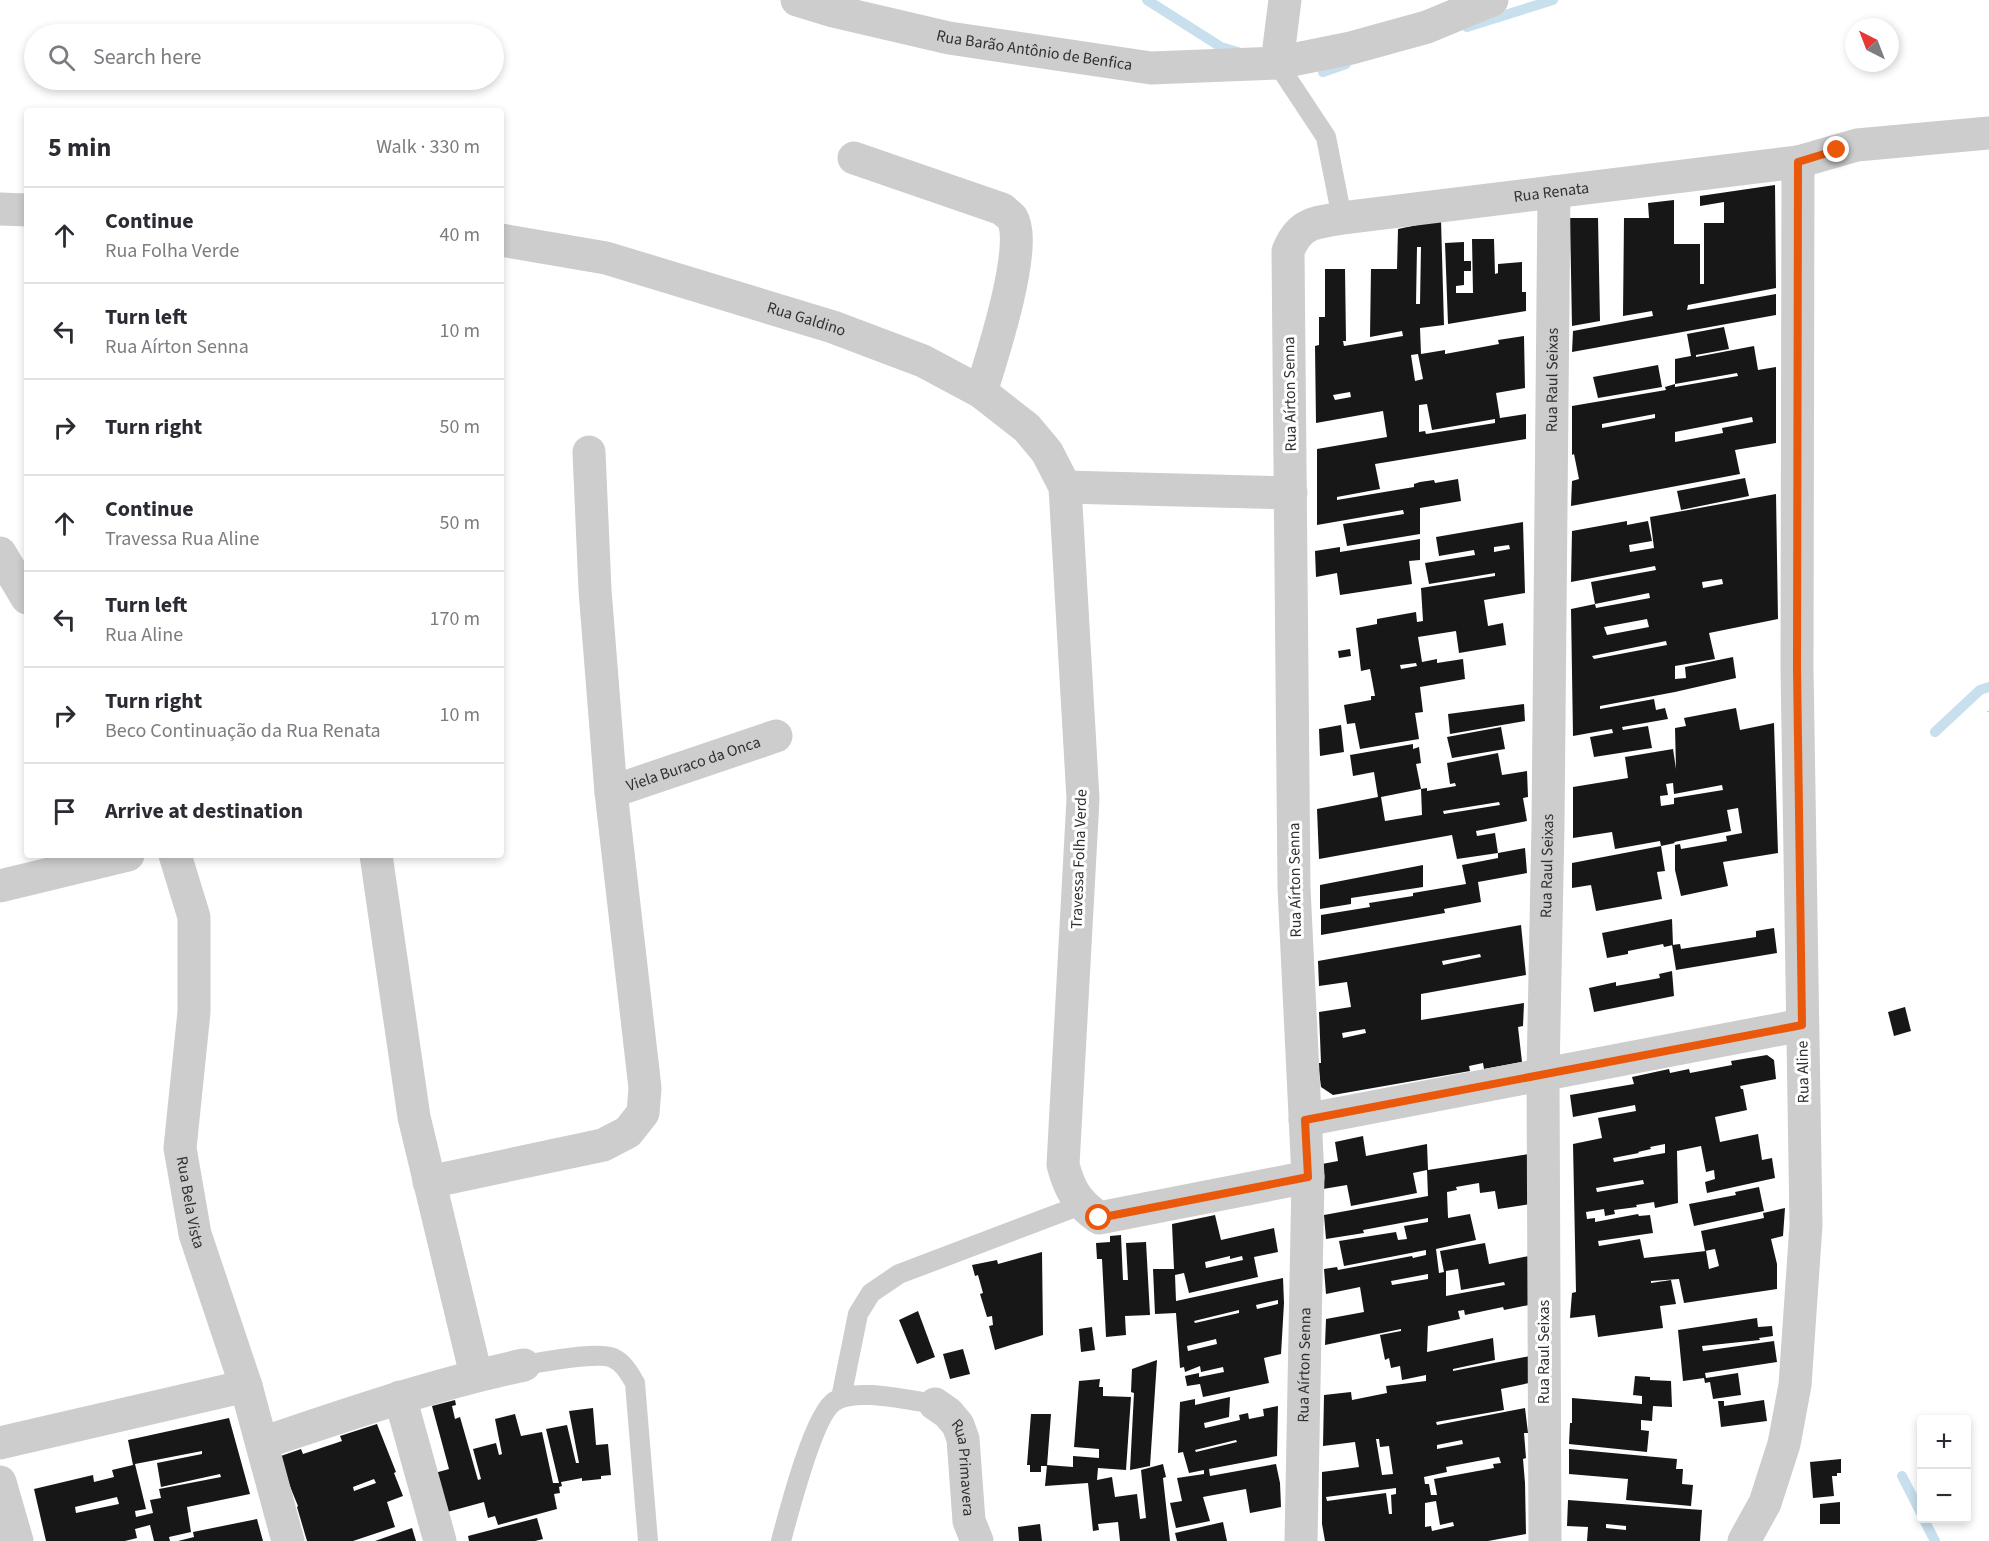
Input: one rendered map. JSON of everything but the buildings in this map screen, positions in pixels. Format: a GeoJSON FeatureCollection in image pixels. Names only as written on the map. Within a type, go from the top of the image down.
{"type":"FeatureCollection","features":[{"type":"Feature","properties":{"kind":"street","name":"Rua Barão Antônio de Benfica"},"geometry":{"type":"LineString","coordinates":[[797,0],[833,11],[949,38],[1151,68],[1277,63],[1351,48],[1427,27],[1492,0]]}},
{"type":"Feature","properties":{"kind":"street"},"geometry":{"type":"LineString","coordinates":[[1277,63],[1285,0]]}},
{"type":"Feature","properties":{"kind":"street","name":"Rua Renata"},"geometry":{"type":"LineString","coordinates":[[1306,225],[1342,218],[1798,162],[1857,145],[1989,133]]}},
{"type":"Feature","properties":{"kind":"street"},"geometry":{"type":"LineString","coordinates":[[854,158],[1002,209],[1012,218],[1016,231],[1012,285],[981,392]]}},
{"type":"Feature","properties":{"kind":"street","name":"Rua Aline"},"geometry":{"type":"LineString","coordinates":[[1744,1541],[1765,1503],[1784,1444],[1795,1385],[1806,1226],[1797,668],[1798,162]]}},
{"type":"Feature","properties":{"kind":"street","name":"Rua Raul Seixas"},"geometry":{"type":"LineString","coordinates":[[1545,1541],[1543,1074],[1554,192]]}},
{"type":"Feature","properties":{"kind":"street"},"geometry":{"type":"LineString","coordinates":[[0,209],[24,210]]}},
{"type":"Feature","properties":{"kind":"street","name":"Rua Aírton Senna"},"geometry":{"type":"LineString","coordinates":[[1301,1541],[1308,1177],[1294,888],[1288,251],[1294,238],[1306,225]]}},
{"type":"Feature","properties":{"kind":"street","name":"Rua Galdino"},"geometry":{"type":"LineString","coordinates":[[504,241],[606,258],[833,327],[923,362],[981,392],[1027,429],[1047,452],[1065,487]]}},
{"type":"Feature","properties":{"kind":"street"},"geometry":{"type":"LineString","coordinates":[[429,1182],[603,1144],[628,1132],[643,1113],[645,1088],[611,792],[595,590],[590,452]]}},
{"type":"Feature","properties":{"kind":"street"},"geometry":{"type":"LineString","coordinates":[[1065,487],[1291,493]]}},
{"type":"Feature","properties":{"kind":"street","name":"Travessa Folha Verde"},"geometry":{"type":"LineString","coordinates":[[1065,487],[1083,799],[1063,1165],[1069,1186],[1090,1212]]}},
{"type":"Feature","properties":{"kind":"street"},"geometry":{"type":"LineString","coordinates":[[0,553],[24,593]]}},
{"type":"Feature","properties":{"kind":"street","name":"Viela Buraco da Onca"},"geometry":{"type":"LineString","coordinates":[[611,792],[776,736]]}},
{"type":"Feature","properties":{"kind":"street"},"geometry":{"type":"LineString","coordinates":[[0,886],[116,858]]}},
{"type":"Feature","properties":{"kind":"street","name":"Rua Bela Vista"},"geometry":{"type":"LineString","coordinates":[[176,858],[194,917],[194,1012],[180,1149],[195,1234],[246,1386],[288,1541]]}},
{"type":"Feature","properties":{"kind":"street"},"geometry":{"type":"LineString","coordinates":[[376,858],[414,1117],[476,1375]]}},
{"type":"Feature","properties":{"kind":"street"},"geometry":{"type":"LineString","coordinates":[[1305,1120],[1802,1025]]}},
{"type":"Feature","properties":{"kind":"street"},"geometry":{"type":"LineString","coordinates":[[1090,1212],[1308,1177]]}},
{"type":"Feature","properties":{"kind":"street"},"geometry":{"type":"LineString","coordinates":[[262,1443],[400,1397],[476,1375],[524,1365]]}},
{"type":"Feature","properties":{"kind":"street"},"geometry":{"type":"LineString","coordinates":[[0,1443],[246,1386]]}},
{"type":"Feature","properties":{"kind":"street"},"geometry":{"type":"LineString","coordinates":[[400,1397],[440,1541]]}},
{"type":"Feature","properties":{"kind":"street","name":"Rua Primavera"},"geometry":{"type":"LineString","coordinates":[[935,1404],[948,1413],[958,1425],[963,1439],[969,1521],[977,1541]]}},
{"type":"Feature","properties":{"kind":"street"},"geometry":{"type":"LineString","coordinates":[[0,1482],[17,1541]]}},
{"type":"Feature","properties":{"kind":"street"},"geometry":{"type":"LineString","coordinates":[[1765,1503],[1772,1541]]}},
{"type":"Feature","properties":{"kind":"lane"},"geometry":{"type":"LineString","coordinates":[[1277,63],[1326,137],[1342,218]]}},
{"type":"Feature","properties":{"kind":"lane"},"geometry":{"type":"LineString","coordinates":[[841,1398],[858,1314],[871,1293],[899,1274],[1090,1212]]}},
{"type":"Feature","properties":{"kind":"lane"},"geometry":{"type":"LineString","coordinates":[[524,1365],[592,1356],[611,1357],[624,1365],[635,1383],[648,1541]]}},
{"type":"Feature","properties":{"kind":"lane"},"geometry":{"type":"LineString","coordinates":[[781,1541],[796,1487],[823,1413],[834,1401],[861,1395],[935,1404]]}},
{"type":"Feature","properties":{"kind":"waterway"},"geometry":{"type":"LineString","coordinates":[[1147,0],[1221,47],[1238,52]]}},
{"type":"Feature","properties":{"kind":"waterway"},"geometry":{"type":"LineString","coordinates":[[1467,27],[1553,0]]}},
{"type":"Feature","properties":{"kind":"waterway"},"geometry":{"type":"LineString","coordinates":[[1323,72],[1346,64]]}},
{"type":"Feature","properties":{"kind":"waterway"},"geometry":{"type":"LineString","coordinates":[[1935,732],[1980,690],[1989,687]]}},
{"type":"Feature","properties":{"kind":"waterway"},"geometry":{"type":"LineString","coordinates":[[1902,1476],[1917,1505]]}},
{"type":"Feature","properties":{"kind":"waterway"},"geometry":{"type":"LineString","coordinates":[[1926,1523],[1935,1541]]}},
{"type":"Feature","properties":{"kind":"route"},"geometry":{"type":"LineString","coordinates":[[1099,1218],[1308,1177],[1305,1120],[1802,1025],[1797,668],[1798,162],[1837,150]]}}]}
